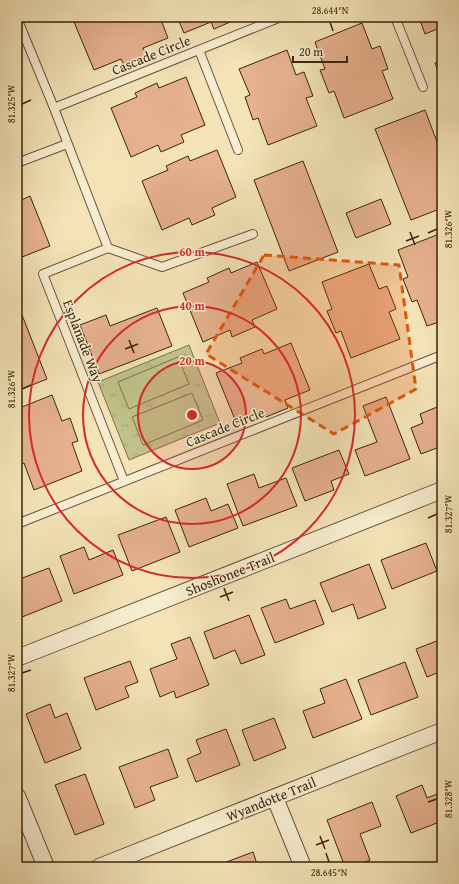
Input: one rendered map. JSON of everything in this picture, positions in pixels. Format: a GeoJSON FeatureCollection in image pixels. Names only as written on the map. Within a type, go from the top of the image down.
{"type":"FeatureCollection","features":[{"type":"Feature","properties":{"kind":"street","name":"Shoshonee Trail"},"geometry":{"type":"LineString","coordinates":[[17,658],[442,490]]}},
{"type":"Feature","properties":{"kind":"street","name":"Wyandotte Trail"},"geometry":{"type":"LineString","coordinates":[[100,867],[442,731]]}},
{"type":"Feature","properties":{"kind":"street"},"geometry":{"type":"LineString","coordinates":[[17,796],[46,867]]}},
{"type":"Feature","properties":{"kind":"street"},"geometry":{"type":"LineString","coordinates":[[275,798],[303,867]]}},
{"type":"Feature","properties":{"kind":"lane","name":"Cascade Circle"},"geometry":{"type":"LineString","coordinates":[[54,108],[281,17]]}},
{"type":"Feature","properties":{"kind":"lane"},"geometry":{"type":"LineString","coordinates":[[395,17],[423,87]]}},
{"type":"Feature","properties":{"kind":"lane"},"geometry":{"type":"LineString","coordinates":[[17,18],[54,108],[108,248],[162,267],[253,234]]}},
{"type":"Feature","properties":{"kind":"lane"},"geometry":{"type":"LineString","coordinates":[[199,50],[238,150]]}},
{"type":"Feature","properties":{"kind":"lane"},"geometry":{"type":"LineString","coordinates":[[17,163],[67,144]]}},
{"type":"Feature","properties":{"kind":"lane","name":"Esplanade Way"},"geometry":{"type":"LineString","coordinates":[[108,248],[44,274],[124,481]]}},
{"type":"Feature","properties":{"kind":"lane","name":"Cascade Circle"},"geometry":{"type":"LineString","coordinates":[[17,524],[442,354]]}},
{"type":"Feature","properties":{"kind":"highlighted area"},"geometry":{"type":"Polygon","coordinates":[[[264,255],[399,265],[416,389],[334,434],[206,354],[264,255]]]}},
{"type":"Feature","properties":{"kind":"green space"},"geometry":{"type":"Polygon","coordinates":[[[189,345],[220,423],[129,460],[98,382],[189,345]]]}},
{"type":"Feature","properties":{"kind":"green space"},"geometry":{"type":"Polygon","coordinates":[[[178,357],[189,384],[129,409],[118,382],[178,357]]]}},
{"type":"Feature","properties":{"kind":"green space"},"geometry":{"type":"Polygon","coordinates":[[[192,393],[203,420],[143,445],[132,417],[192,393]]]}},
{"type":"Feature","properties":{"kind":"building"},"geometry":{"type":"Polygon","coordinates":[[[85,17],[160,17],[168,38],[143,48],[147,56],[124,65],[121,59],[94,70],[74,22],[85,17]]]}},
{"type":"Feature","properties":{"kind":"building"},"geometry":{"type":"Polygon","coordinates":[[[177,17],[236,17],[237,19],[214,29],[211,22],[184,33],[177,17]]]}},
{"type":"Feature","properties":{"kind":"building"},"geometry":{"type":"Polygon","coordinates":[[[419,17],[442,17],[442,27],[425,34],[419,17]]]}},
{"type":"Feature","properties":{"kind":"building"},"geometry":{"type":"Polygon","coordinates":[[[362,23],[372,49],[380,46],[388,69],[382,71],[393,99],[344,118],[334,91],[329,93],[320,70],[325,69],[315,42],[362,23]]]}},
{"type":"Feature","properties":{"kind":"building"},"geometry":{"type":"Polygon","coordinates":[[[287,50],[296,75],[304,72],[313,96],[306,98],[317,126],[268,145],[258,118],[253,120],[245,97],[250,95],[239,69],[287,50]]]}},
{"type":"Feature","properties":{"kind":"building"},"geometry":{"type":"Polygon","coordinates":[[[442,60],[442,81],[435,63],[442,60]]]}},
{"type":"Feature","properties":{"kind":"building"},"geometry":{"type":"Polygon","coordinates":[[[186,77],[205,125],[181,135],[184,142],[161,152],[158,145],[131,157],[111,108],[137,97],[135,93],[157,83],[159,88],[186,77]]]}},
{"type":"Feature","properties":{"kind":"building"},"geometry":{"type":"Polygon","coordinates":[[[425,110],[442,155],[442,208],[411,220],[375,129],[425,110]]]}},
{"type":"Feature","properties":{"kind":"building"},"geometry":{"type":"Polygon","coordinates":[[[217,150],[236,197],[212,208],[215,215],[192,225],[189,218],[162,230],[142,181],[168,170],[166,166],[188,156],[190,161],[217,150]]]}},
{"type":"Feature","properties":{"kind":"building"},"geometry":{"type":"Polygon","coordinates":[[[303,161],[338,252],[289,271],[254,180],[303,161]]]}},
{"type":"Feature","properties":{"kind":"building"},"geometry":{"type":"Polygon","coordinates":[[[30,196],[50,246],[17,259],[17,202],[30,196]]]}},
{"type":"Feature","properties":{"kind":"building"},"geometry":{"type":"Polygon","coordinates":[[[381,199],[391,224],[356,238],[346,213],[381,199]]]}},
{"type":"Feature","properties":{"kind":"building"},"geometry":{"type":"Polygon","coordinates":[[[442,233],[442,321],[427,326],[417,300],[412,302],[403,279],[408,277],[398,250],[442,233]]]}},
{"type":"Feature","properties":{"kind":"building"},"geometry":{"type":"Polygon","coordinates":[[[257,262],[277,309],[252,320],[255,327],[232,337],[230,330],[203,342],[183,293],[209,282],[207,278],[229,268],[231,273],[257,262]]]}},
{"type":"Feature","properties":{"kind":"building"},"geometry":{"type":"Polygon","coordinates":[[[369,264],[379,289],[387,286],[396,309],[389,312],[400,339],[351,358],[341,331],[336,333],[327,311],[332,309],[322,282],[369,264]]]}},
{"type":"Feature","properties":{"kind":"building"},"geometry":{"type":"Polygon","coordinates":[[[17,302],[47,379],[17,391],[17,302]]]}},
{"type":"Feature","properties":{"kind":"building"},"geometry":{"type":"Polygon","coordinates":[[[157,308],[172,346],[99,374],[80,325],[106,315],[110,326],[157,308]]]}},
{"type":"Feature","properties":{"kind":"building"},"geometry":{"type":"Polygon","coordinates":[[[291,343],[310,390],[285,400],[288,408],[266,417],[263,411],[236,422],[216,373],[242,363],[240,358],[262,349],[264,354],[291,343]]]}},
{"type":"Feature","properties":{"kind":"building"},"geometry":{"type":"Polygon","coordinates":[[[52,395],[62,421],[70,418],[78,441],[72,443],[82,471],[34,490],[24,463],[19,465],[17,460],[17,409],[52,395]]]}},
{"type":"Feature","properties":{"kind":"building"},"geometry":{"type":"Polygon","coordinates":[[[386,397],[410,459],[365,476],[355,450],[377,442],[363,406],[386,397]]]}},
{"type":"Feature","properties":{"kind":"building"},"geometry":{"type":"Polygon","coordinates":[[[442,405],[442,446],[421,454],[411,428],[423,423],[420,414],[442,405]]]}},
{"type":"Feature","properties":{"kind":"building"},"geometry":{"type":"Polygon","coordinates":[[[339,450],[349,474],[331,481],[334,490],[305,501],[292,468],[339,450]]]}},
{"type":"Feature","properties":{"kind":"building"},"geometry":{"type":"Polygon","coordinates":[[[254,474],[259,488],[286,478],[297,506],[243,526],[227,484],[254,474]]]}},
{"type":"Feature","properties":{"kind":"building"},"geometry":{"type":"Polygon","coordinates":[[[206,498],[211,511],[228,504],[238,528],[189,547],[175,510],[206,498]]]}},
{"type":"Feature","properties":{"kind":"building"},"geometry":{"type":"Polygon","coordinates":[[[166,517],[180,552],[132,571],[118,535],[166,517]]]}},
{"type":"Feature","properties":{"kind":"building"},"geometry":{"type":"Polygon","coordinates":[[[426,543],[437,571],[392,589],[381,560],[426,543]]]}},
{"type":"Feature","properties":{"kind":"building"},"geometry":{"type":"Polygon","coordinates":[[[84,547],[89,560],[113,550],[123,575],[74,594],[60,556],[84,547]]]}},
{"type":"Feature","properties":{"kind":"building"},"geometry":{"type":"Polygon","coordinates":[[[369,564],[386,608],[358,619],[353,604],[332,612],[320,583],[369,564]]]}},
{"type":"Feature","properties":{"kind":"building"},"geometry":{"type":"Polygon","coordinates":[[[49,568],[62,601],[17,619],[17,580],[49,568]]]}},
{"type":"Feature","properties":{"kind":"building"},"geometry":{"type":"Polygon","coordinates":[[[286,599],[290,609],[315,600],[324,624],[275,643],[261,608],[286,599]]]}},
{"type":"Feature","properties":{"kind":"building"},"geometry":{"type":"Polygon","coordinates":[[[249,615],[265,655],[241,664],[235,650],[214,659],[204,632],[249,615]]]}},
{"type":"Feature","properties":{"kind":"building"},"geometry":{"type":"Polygon","coordinates":[[[190,637],[209,685],[176,698],[174,691],[160,697],[150,669],[177,659],[171,644],[190,637]]]}},
{"type":"Feature","properties":{"kind":"building"},"geometry":{"type":"Polygon","coordinates":[[[442,639],[442,671],[427,677],[416,649],[442,639]]]}},
{"type":"Feature","properties":{"kind":"building"},"geometry":{"type":"Polygon","coordinates":[[[130,661],[138,682],[125,687],[129,697],[96,710],[84,678],[130,661]]]}},
{"type":"Feature","properties":{"kind":"building"},"geometry":{"type":"Polygon","coordinates":[[[405,662],[418,697],[371,715],[358,680],[405,662]]]}},
{"type":"Feature","properties":{"kind":"building"},"geometry":{"type":"Polygon","coordinates":[[[346,679],[362,719],[313,738],[303,711],[325,703],[320,689],[346,679]]]}},
{"type":"Feature","properties":{"kind":"building"},"geometry":{"type":"Polygon","coordinates":[[[50,704],[55,718],[67,713],[81,749],[45,763],[26,714],[50,704]]]}},
{"type":"Feature","properties":{"kind":"building"},"geometry":{"type":"Polygon","coordinates":[[[274,718],[286,748],[254,761],[242,730],[274,718]]]}},
{"type":"Feature","properties":{"kind":"building"},"geometry":{"type":"Polygon","coordinates":[[[226,729],[240,765],[196,782],[187,759],[201,753],[196,740],[226,729]]]}},
{"type":"Feature","properties":{"kind":"building"},"geometry":{"type":"Polygon","coordinates":[[[168,749],[178,777],[150,787],[155,800],[135,808],[119,767],[168,749]]]}},
{"type":"Feature","properties":{"kind":"building"},"geometry":{"type":"Polygon","coordinates":[[[85,774],[104,824],[75,835],[55,785],[85,774]]]}},
{"type":"Feature","properties":{"kind":"building"},"geometry":{"type":"Polygon","coordinates":[[[422,785],[427,798],[442,792],[442,821],[411,833],[396,796],[422,785]]]}},
{"type":"Feature","properties":{"kind":"building"},"geometry":{"type":"Polygon","coordinates":[[[372,802],[381,826],[360,834],[370,860],[353,867],[345,867],[327,820],[372,802]]]}},
{"type":"Feature","properties":{"kind":"building"},"geometry":{"type":"Polygon","coordinates":[[[253,852],[258,867],[213,867],[253,852]]]}}]}
